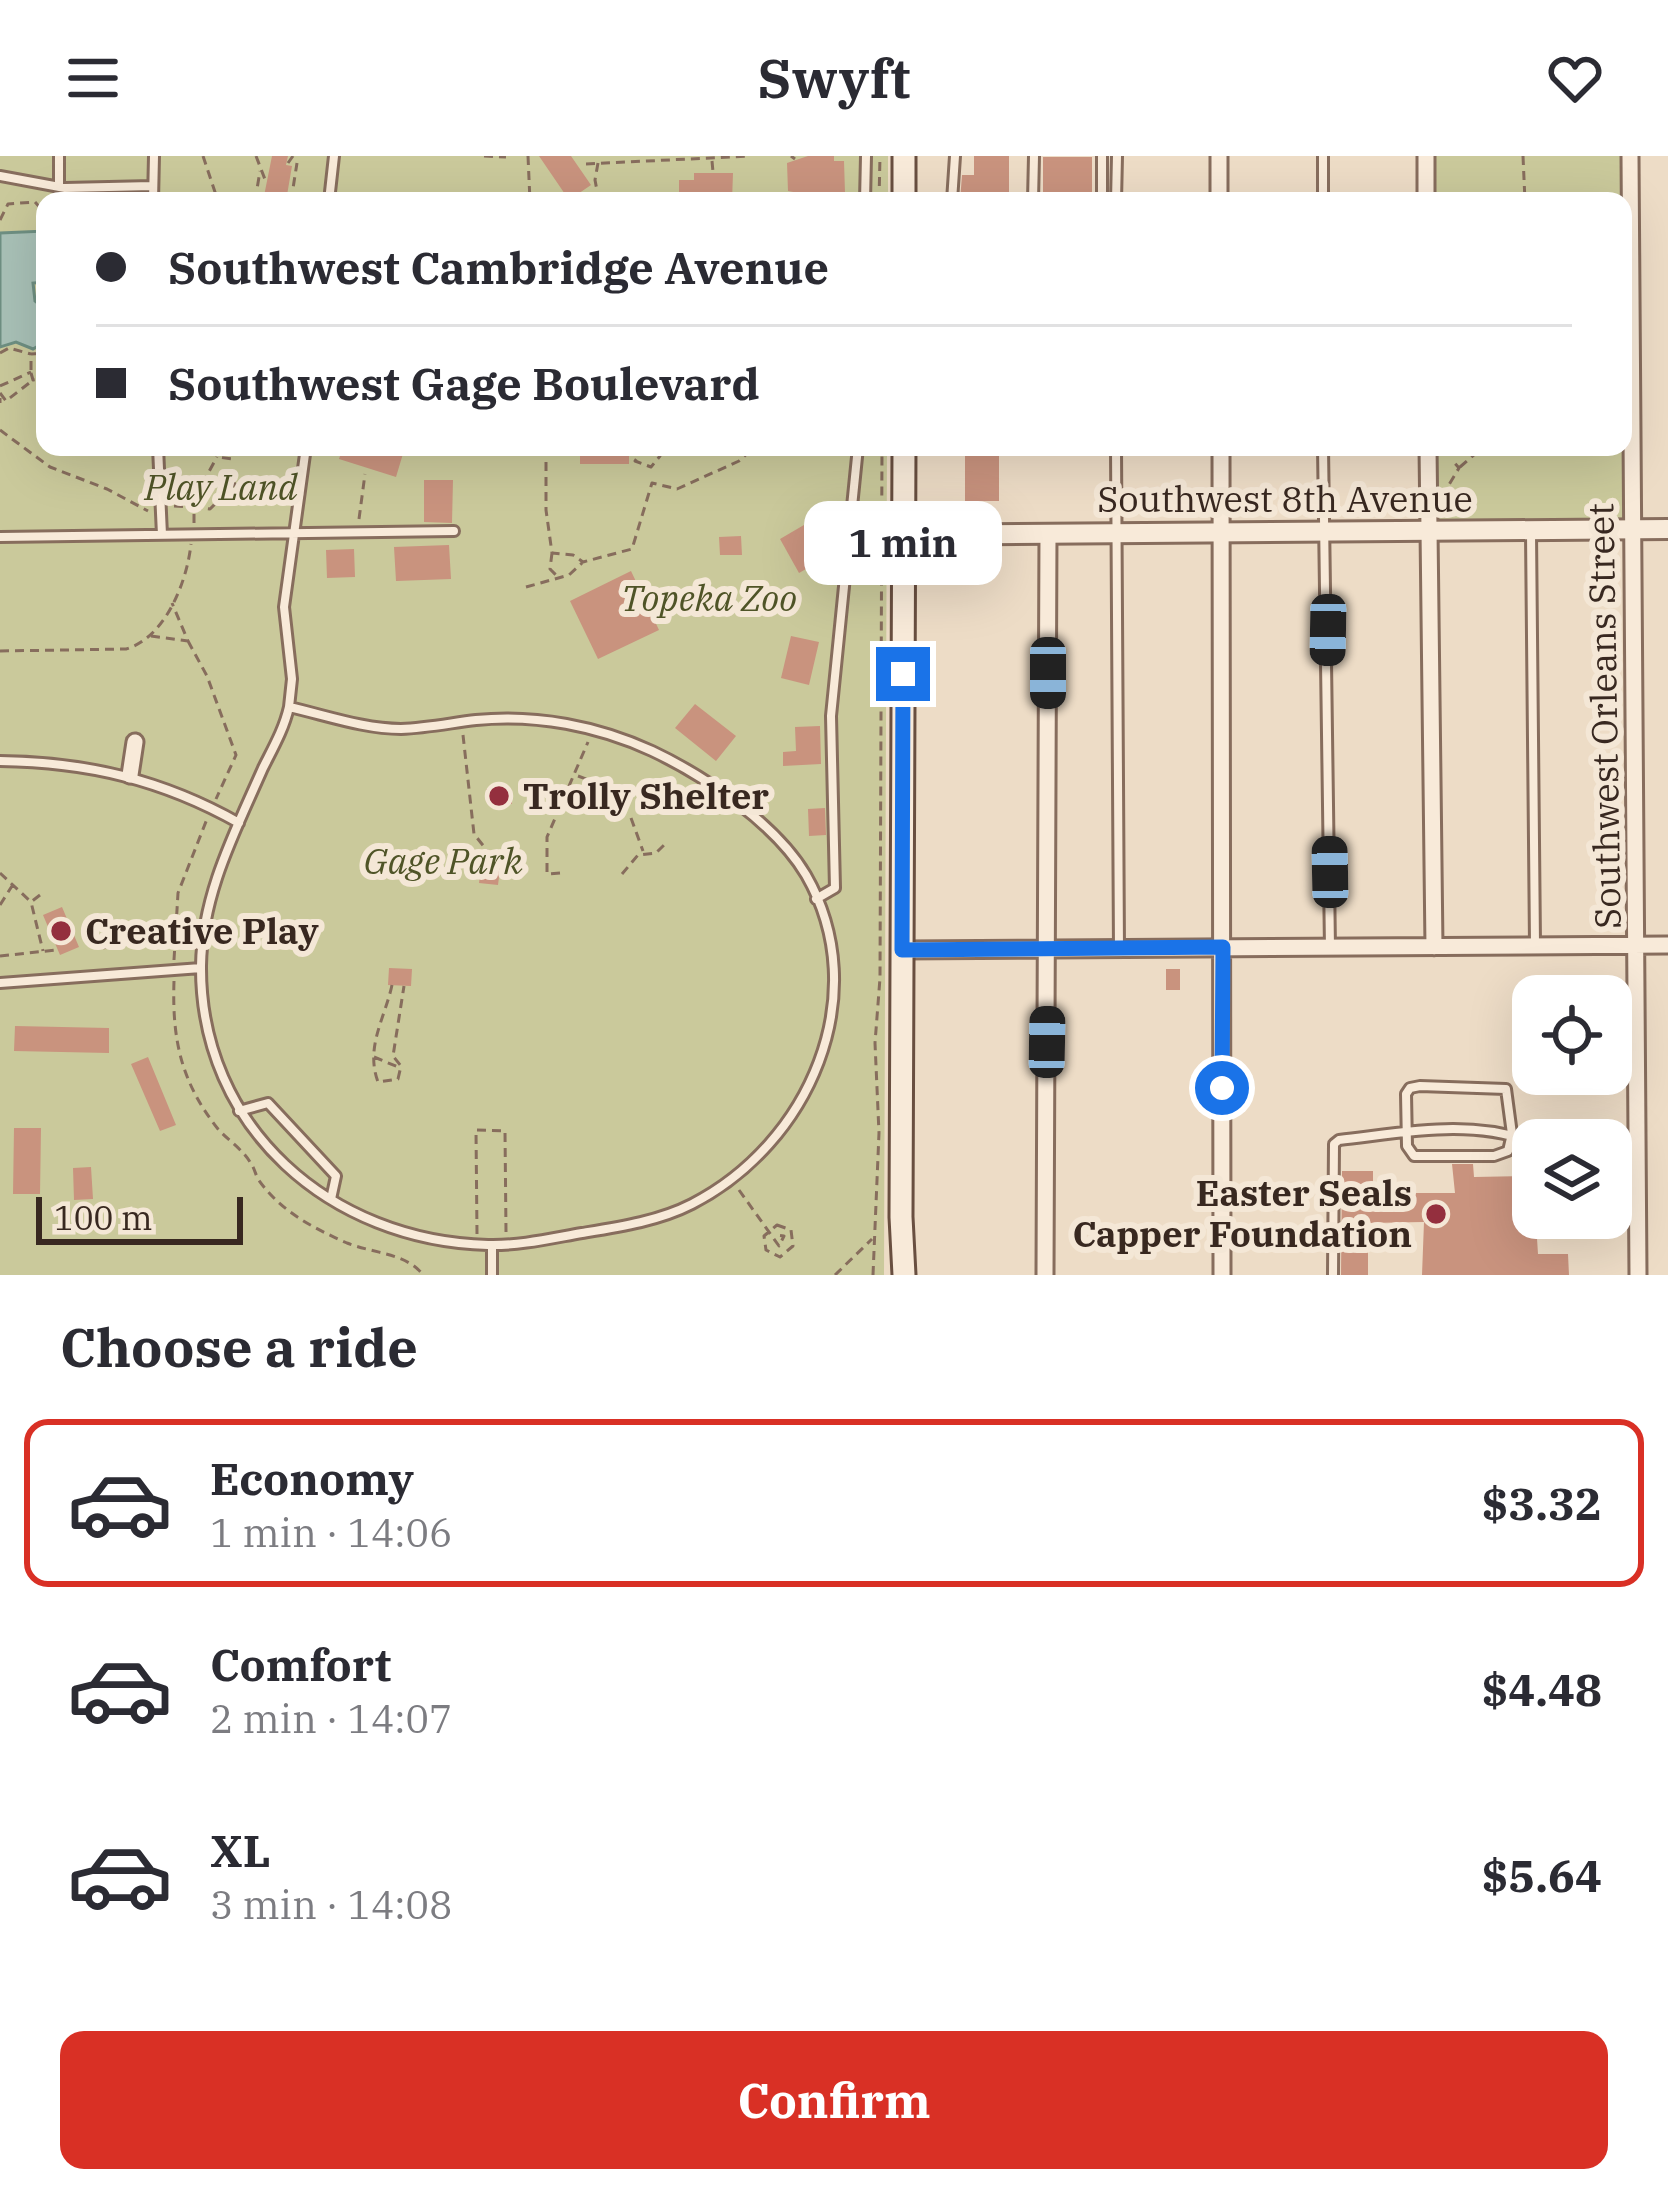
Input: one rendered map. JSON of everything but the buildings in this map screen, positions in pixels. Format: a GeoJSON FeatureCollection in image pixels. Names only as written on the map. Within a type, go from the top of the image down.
{"type":"FeatureCollection","features":[{"type":"Feature","properties":{"kind":"main road"},"geometry":{"type":"LineString","coordinates":[[904,156],[904,192]]}},
{"type":"Feature","properties":{"kind":"main road"},"geometry":{"type":"LineString","coordinates":[[904,456],[904,1275]]}},
{"type":"Feature","properties":{"kind":"street"},"geometry":{"type":"LineString","coordinates":[[1219,156],[1219,192]]}},
{"type":"Feature","properties":{"kind":"street"},"geometry":{"type":"LineString","coordinates":[[1426,156],[1426,192]]}},
{"type":"Feature","properties":{"kind":"street","name":"Southwest Orleans Street"},"geometry":{"type":"LineString","coordinates":[[1630,156],[1630,192]]}},
{"type":"Feature","properties":{"kind":"street"},"geometry":{"type":"LineString","coordinates":[[1221,456],[1222,1275]]}},
{"type":"Feature","properties":{"kind":"street"},"geometry":{"type":"LineString","coordinates":[[1428,456],[1433,947]]}},
{"type":"Feature","properties":{"kind":"street","name":"Southwest Orleans Street"},"geometry":{"type":"LineString","coordinates":[[1631,456],[1638,1275]]}},
{"type":"Feature","properties":{"kind":"street","name":"Southwest 8th Avenue"},"geometry":{"type":"LineString","coordinates":[[903,535],[1668,530]]}},
{"type":"Feature","properties":{"kind":"street"},"geometry":{"type":"LineString","coordinates":[[1045,1275],[1048,534]]}},
{"type":"Feature","properties":{"kind":"street"},"geometry":{"type":"LineString","coordinates":[[130,776],[135,742]]}},
{"type":"Feature","properties":{"kind":"street"},"geometry":{"type":"LineString","coordinates":[[902,950],[1668,945]]}},
{"type":"Feature","properties":{"kind":"lane"},"geometry":{"type":"LineString","coordinates":[[59,156],[59,187]]}},
{"type":"Feature","properties":{"kind":"lane"},"geometry":{"type":"LineString","coordinates":[[152,192],[154,156]]}},
{"type":"Feature","properties":{"kind":"lane"},"geometry":{"type":"LineString","coordinates":[[330,192],[334,156]]}},
{"type":"Feature","properties":{"kind":"lane"},"geometry":{"type":"LineString","coordinates":[[865,192],[866,156]]}},
{"type":"Feature","properties":{"kind":"lane"},"geometry":{"type":"LineString","coordinates":[[953,192],[956,156]]}},
{"type":"Feature","properties":{"kind":"lane"},"geometry":{"type":"LineString","coordinates":[[1034,156],[1034,192]]}},
{"type":"Feature","properties":{"kind":"lane"},"geometry":{"type":"LineString","coordinates":[[1102,156],[1102,192]]}},
{"type":"Feature","properties":{"kind":"lane"},"geometry":{"type":"LineString","coordinates":[[1116,192],[1117,156]]}},
{"type":"Feature","properties":{"kind":"lane"},"geometry":{"type":"LineString","coordinates":[[1323,156],[1323,192]]}},
{"type":"Feature","properties":{"kind":"lane"},"geometry":{"type":"LineString","coordinates":[[0,176],[59,187],[152,185]]}},
{"type":"Feature","properties":{"kind":"lane"},"geometry":{"type":"LineString","coordinates":[[158,456],[162,536]]}},
{"type":"Feature","properties":{"kind":"lane"},"geometry":{"type":"LineString","coordinates":[[289,707],[398,729],[478,720],[538,720],[628,740],[687,769],[743,808],[805,873],[827,923],[835,971],[829,1025],[805,1098],[772,1144],[722,1186],[658,1218],[492,1246],[406,1232],[372,1221],[331,1199],[282,1162],[239,1111],[212,1048],[201,968],[210,896],[289,707],[292,680],[284,607],[305,456]]}},
{"type":"Feature","properties":{"kind":"lane"},"geometry":{"type":"LineString","coordinates":[[816,899],[835,888],[831,716],[857,456]]}},
{"type":"Feature","properties":{"kind":"lane"},"geometry":{"type":"LineString","coordinates":[[1116,456],[1118,949]]}},
{"type":"Feature","properties":{"kind":"lane"},"geometry":{"type":"LineString","coordinates":[[1323,456],[1330,948]]}},
{"type":"Feature","properties":{"kind":"lane"},"geometry":{"type":"LineString","coordinates":[[1531,530],[1535,946]]}},
{"type":"Feature","properties":{"kind":"lane"},"geometry":{"type":"LineString","coordinates":[[0,537],[454,531]]}},
{"type":"Feature","properties":{"kind":"lane"},"geometry":{"type":"LineString","coordinates":[[0,761],[70,764],[130,776],[186,795],[239,823]]}},
{"type":"Feature","properties":{"kind":"lane"},"geometry":{"type":"LineString","coordinates":[[0,982],[201,968]]}},
{"type":"Feature","properties":{"kind":"lane"},"geometry":{"type":"LineString","coordinates":[[1502,1086],[1508,1094],[1512,1134],[1508,1151],[1494,1156],[1431,1157],[1409,1153],[1406,1133],[1410,1088],[1502,1086]]}},
{"type":"Feature","properties":{"kind":"lane"},"geometry":{"type":"LineString","coordinates":[[239,1111],[268,1103],[336,1176],[331,1199]]}},
{"type":"Feature","properties":{"kind":"lane"},"geometry":{"type":"LineString","coordinates":[[1333,1275],[1334,1144],[1339,1140],[1493,1129],[1512,1134]]}},
{"type":"Feature","properties":{"kind":"lane"},"geometry":{"type":"LineString","coordinates":[[1632,1149],[1638,1149]]}},
{"type":"Feature","properties":{"kind":"lane"},"geometry":{"type":"LineString","coordinates":[[492,1246],[492,1275]]}},
{"type":"Feature","properties":{"kind":"path"},"geometry":{"type":"LineString","coordinates":[[203,156],[215,192]]}},
{"type":"Feature","properties":{"kind":"path"},"geometry":{"type":"LineString","coordinates":[[256,156],[266,182]]}},
{"type":"Feature","properties":{"kind":"path"},"geometry":{"type":"LineString","coordinates":[[288,163],[293,156]]}},
{"type":"Feature","properties":{"kind":"path"},"geometry":{"type":"LineString","coordinates":[[486,156],[506,157]]}},
{"type":"Feature","properties":{"kind":"path"},"geometry":{"type":"LineString","coordinates":[[528,156],[530,192]]}},
{"type":"Feature","properties":{"kind":"path"},"geometry":{"type":"LineString","coordinates":[[586,164],[750,156]]}},
{"type":"Feature","properties":{"kind":"path"},"geometry":{"type":"LineString","coordinates":[[879,192],[880,156]]}},
{"type":"Feature","properties":{"kind":"path"},"geometry":{"type":"LineString","coordinates":[[1523,156],[1525,192]]}},
{"type":"Feature","properties":{"kind":"path"},"geometry":{"type":"LineString","coordinates":[[703,171],[707,159]]}},
{"type":"Feature","properties":{"kind":"path"},"geometry":{"type":"LineString","coordinates":[[707,159],[713,172]]}},
{"type":"Feature","properties":{"kind":"path"},"geometry":{"type":"LineString","coordinates":[[292,192],[297,163]]}},
{"type":"Feature","properties":{"kind":"path"},"geometry":{"type":"LineString","coordinates":[[597,192],[598,163]]}},
{"type":"Feature","properties":{"kind":"path"},"geometry":{"type":"LineString","coordinates":[[256,192],[260,171]]}},
{"type":"Feature","properties":{"kind":"path"},"geometry":{"type":"LineString","coordinates":[[0,220],[8,205],[36,203]]}},
{"type":"Feature","properties":{"kind":"path"},"geometry":{"type":"LineString","coordinates":[[0,352],[9,348],[36,354]]}},
{"type":"Feature","properties":{"kind":"path"},"geometry":{"type":"LineString","coordinates":[[31,354],[33,380]]}},
{"type":"Feature","properties":{"kind":"path"},"geometry":{"type":"LineString","coordinates":[[0,386],[31,372]]}},
{"type":"Feature","properties":{"kind":"path"},"geometry":{"type":"LineString","coordinates":[[0,398],[6,401],[36,380]]}},
{"type":"Feature","properties":{"kind":"path"},"geometry":{"type":"LineString","coordinates":[[0,430],[50,467],[107,489],[160,518]]}},
{"type":"Feature","properties":{"kind":"path"},"geometry":{"type":"LineString","coordinates":[[546,456],[550,569],[559,578]]}},
{"type":"Feature","properties":{"kind":"path"},"geometry":{"type":"LineString","coordinates":[[638,456],[634,461],[651,467]]}},
{"type":"Feature","properties":{"kind":"path"},"geometry":{"type":"LineString","coordinates":[[552,553],[566,553],[583,562],[632,549],[652,483],[651,467],[659,456]]}},
{"type":"Feature","properties":{"kind":"path"},"geometry":{"type":"LineString","coordinates":[[652,483],[677,489],[744,456]]}},
{"type":"Feature","properties":{"kind":"path"},"geometry":{"type":"LineString","coordinates":[[873,1275],[879,1133],[875,1043],[880,978],[882,456]]}},
{"type":"Feature","properties":{"kind":"path"},"geometry":{"type":"LineString","coordinates":[[1446,514],[1447,488],[1473,456]]}},
{"type":"Feature","properties":{"kind":"path"},"geometry":{"type":"LineString","coordinates":[[0,650],[126,649],[151,636],[187,570],[196,495],[217,457],[233,459]]}},
{"type":"Feature","properties":{"kind":"path"},"geometry":{"type":"LineString","coordinates":[[1452,460],[1459,468]]}},
{"type":"Feature","properties":{"kind":"path"},"geometry":{"type":"LineString","coordinates":[[358,533],[365,474]]}},
{"type":"Feature","properties":{"kind":"path"},"geometry":{"type":"LineString","coordinates":[[172,506],[210,508],[238,481],[290,483]]}},
{"type":"Feature","properties":{"kind":"path"},"geometry":{"type":"LineString","coordinates":[[526,587],[579,570],[583,562]]}},
{"type":"Feature","properties":{"kind":"path"},"geometry":{"type":"LineString","coordinates":[[151,636],[188,641],[172,601]]}},
{"type":"Feature","properties":{"kind":"path"},"geometry":{"type":"LineString","coordinates":[[463,734],[474,833],[493,858]]}},
{"type":"Feature","properties":{"kind":"path"},"geometry":{"type":"LineString","coordinates":[[560,873],[547,874],[544,846],[588,742]]}},
{"type":"Feature","properties":{"kind":"path"},"geometry":{"type":"LineString","coordinates":[[577,776],[615,790]]}},
{"type":"Feature","properties":{"kind":"path"},"geometry":{"type":"LineString","coordinates":[[631,818],[644,853]]}},
{"type":"Feature","properties":{"kind":"path"},"geometry":{"type":"LineString","coordinates":[[622,874],[644,853],[656,854],[664,845]]}},
{"type":"Feature","properties":{"kind":"path"},"geometry":{"type":"LineString","coordinates":[[0,873],[31,902],[43,951]]}},
{"type":"Feature","properties":{"kind":"path"},"geometry":{"type":"LineString","coordinates":[[0,905],[14,883]]}},
{"type":"Feature","properties":{"kind":"path"},"geometry":{"type":"LineString","coordinates":[[31,902],[40,895]]}},
{"type":"Feature","properties":{"kind":"path"},"geometry":{"type":"LineString","coordinates":[[103,948],[174,921]]}},
{"type":"Feature","properties":{"kind":"path"},"geometry":{"type":"LineString","coordinates":[[0,956],[56,950]]}},
{"type":"Feature","properties":{"kind":"path"},"geometry":{"type":"LineString","coordinates":[[392,985],[386,1015],[378,1022],[373,1056],[378,1082],[398,1079],[400,1068],[393,1057],[404,986]]}},
{"type":"Feature","properties":{"kind":"path"},"geometry":{"type":"LineString","coordinates":[[373,1056],[400,1068]]}},
{"type":"Feature","properties":{"kind":"path"},"geometry":{"type":"LineString","coordinates":[[476,1234],[476,1130],[482,1129],[505,1132],[506,1234]]}},
{"type":"Feature","properties":{"kind":"path"},"geometry":{"type":"LineString","coordinates":[[739,1190],[772,1231]]}},
{"type":"Feature","properties":{"kind":"path"},"geometry":{"type":"LineString","coordinates":[[777,1225],[790,1230],[793,1246],[780,1257],[766,1250],[764,1235],[772,1231],[777,1225]]}},
{"type":"Feature","properties":{"kind":"path"},"geometry":{"type":"LineString","coordinates":[[835,1275],[872,1239]]}},
{"type":"Feature","properties":{"kind":"green space","name":"Gage Park"},"geometry":{"type":"Polygon","coordinates":[[[0,156],[888,156],[888,192],[36,192],[36,456],[887,456],[884,1275],[0,1275],[0,156]]]}},
{"type":"Feature","properties":{"kind":"green space"},"geometry":{"type":"Polygon","coordinates":[[[1433,156],[1623,156],[1623,192],[1433,192],[1433,156]]]}},
{"type":"Feature","properties":{"kind":"green space"},"geometry":{"type":"Polygon","coordinates":[[[1436,456],[1623,456],[1623,519],[1437,521],[1436,456]]]}},
{"type":"Feature","properties":{"kind":"shaded area"},"geometry":{"type":"Polygon","coordinates":[[[36,231],[33,349],[16,342],[0,347],[0,233],[36,231]]]}},
{"type":"Feature","properties":{"kind":"place","name":"Trolly Shelter"},"geometry":{"type":"Point","coordinates":[499,796]}},
{"type":"Feature","properties":{"kind":"place","name":"Creative Play"},"geometry":{"type":"Point","coordinates":[61,931]}},
{"type":"Feature","properties":{"kind":"place","name":"Easter Seals Capper Foundation"},"geometry":{"type":"Point","coordinates":[1436,1214]}},
{"type":"Feature","properties":{"kind":"route"},"geometry":{"type":"LineString","coordinates":[[903,674],[902,950],[1223,947],[1222,1088]]}},
{"type":"Feature","properties":{"kind":"park label","name":"Play Land"},"geometry":{"type":"Point","coordinates":[221,487]}},
{"type":"Feature","properties":{"kind":"park label","name":"Topeka Zoo"},"geometry":{"type":"Point","coordinates":[709,598]}}]}
